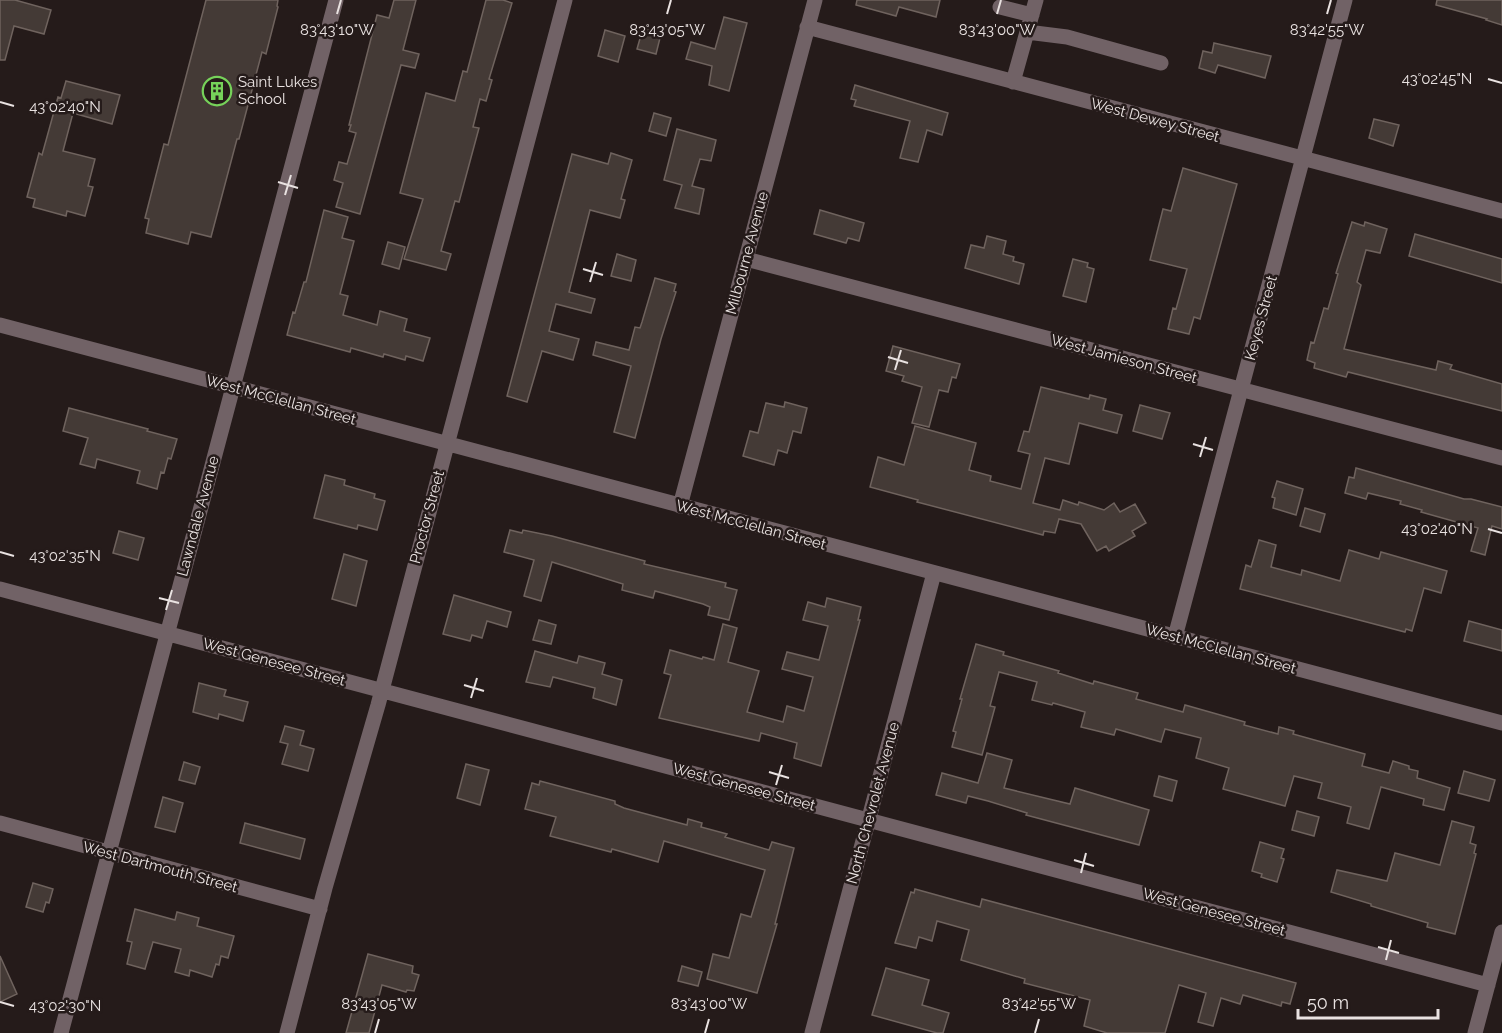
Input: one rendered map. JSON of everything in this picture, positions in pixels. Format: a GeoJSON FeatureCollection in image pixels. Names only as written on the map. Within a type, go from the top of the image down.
{"type":"FeatureCollection","features":[{"type":"Feature","properties":{"kind":"street","name":"Lawndale Avenue"},"geometry":{"type":"LineString","coordinates":[[61,1033],[336,0]]}},
{"type":"Feature","properties":{"kind":"street","name":"Proctor Street"},"geometry":{"type":"LineString","coordinates":[[286,1033],[381,691],[565,0]]}},
{"type":"Feature","properties":{"kind":"street","name":"Milbourne Avenue"},"geometry":{"type":"LineString","coordinates":[[680,506],[815,0]]}},
{"type":"Feature","properties":{"kind":"street"},"geometry":{"type":"LineString","coordinates":[[1013,82],[1036,0]]}},
{"type":"Feature","properties":{"kind":"street","name":"Keyes Street"},"geometry":{"type":"LineString","coordinates":[[1175,637],[1345,0]]}},
{"type":"Feature","properties":{"kind":"street"},"geometry":{"type":"LineString","coordinates":[[1000,7],[1032,15]]}},
{"type":"Feature","properties":{"kind":"street","name":"West Dewey Street"},"geometry":{"type":"LineString","coordinates":[[807,27],[1502,212]]}},
{"type":"Feature","properties":{"kind":"street"},"geometry":{"type":"LineString","coordinates":[[1027,32],[1068,37],[1161,63]]}},
{"type":"Feature","properties":{"kind":"street","name":"West Jamieson Street"},"geometry":{"type":"LineString","coordinates":[[746,259],[1502,458]]}},
{"type":"Feature","properties":{"kind":"street","name":"West McClellan Street"},"geometry":{"type":"LineString","coordinates":[[0,325],[1502,723]]}},
{"type":"Feature","properties":{"kind":"street","name":"North Chevrolet Avenue"},"geometry":{"type":"LineString","coordinates":[[812,1033],[934,573]]}},
{"type":"Feature","properties":{"kind":"street","name":"West Genesee Street"},"geometry":{"type":"LineString","coordinates":[[0,589],[1488,985]]}},
{"type":"Feature","properties":{"kind":"street","name":"West Dartmouth Street"},"geometry":{"type":"LineString","coordinates":[[0,823],[320,909]]}},
{"type":"Feature","properties":{"kind":"street"},"geometry":{"type":"LineString","coordinates":[[1475,1033],[1502,932]]}},
{"type":"Feature","properties":{"kind":"building"},"geometry":{"type":"Polygon","coordinates":[[[0,0],[15,0],[51,10],[44,34],[14,26],[5,60],[0,60],[0,0]]]}},
{"type":"Feature","properties":{"kind":"building","name":"Saint Lukes School"},"geometry":{"type":"Polygon","coordinates":[[[206,0],[278,0],[278,7],[266,54],[262,52],[211,237],[191,232],[188,244],[146,233],[149,219],[145,218],[164,144],[168,145],[206,0]]]}},
{"type":"Feature","properties":{"kind":"building"},"geometry":{"type":"Polygon","coordinates":[[[394,0],[416,0],[403,50],[419,54],[415,68],[401,65],[360,214],[336,207],[343,183],[334,180],[339,162],[347,164],[356,133],[349,131],[351,125],[349,125],[377,15],[389,18],[394,0]]]}},
{"type":"Feature","properties":{"kind":"building"},"geometry":{"type":"Polygon","coordinates":[[[486,0],[503,0],[512,3],[489,79],[492,80],[486,101],[480,99],[473,127],[479,128],[459,202],[455,201],[441,251],[451,254],[446,270],[404,259],[423,199],[400,193],[426,93],[455,101],[463,71],[467,72],[486,0]]]}},
{"type":"Feature","properties":{"kind":"building"},"geometry":{"type":"Polygon","coordinates":[[[857,0],[940,0],[936,17],[899,7],[896,16],[856,5],[857,0]]]}},
{"type":"Feature","properties":{"kind":"building"},"geometry":{"type":"Polygon","coordinates":[[[1437,0],[1502,0],[1502,25],[1436,5],[1437,0]]]}},
{"type":"Feature","properties":{"kind":"building"},"geometry":{"type":"Polygon","coordinates":[[[724,17],[747,23],[729,91],[709,85],[712,66],[686,59],[691,42],[715,49],[724,17]]]}},
{"type":"Feature","properties":{"kind":"building"},"geometry":{"type":"Polygon","coordinates":[[[643,28],[661,34],[656,54],[637,49],[643,28]]]}},
{"type":"Feature","properties":{"kind":"building"},"geometry":{"type":"Polygon","coordinates":[[[605,30],[625,36],[618,62],[598,56],[605,30]]]}},
{"type":"Feature","properties":{"kind":"building"},"geometry":{"type":"Polygon","coordinates":[[[1214,43],[1271,56],[1265,78],[1218,65],[1215,73],[1199,68],[1203,51],[1212,53],[1214,43]]]}},
{"type":"Feature","properties":{"kind":"building"},"geometry":{"type":"Polygon","coordinates":[[[66,81],[120,95],[112,124],[73,113],[63,151],[95,159],[88,186],[93,187],[85,216],[67,211],[66,216],[33,207],[35,199],[27,197],[39,153],[42,155],[58,97],[61,98],[66,81]]]}},
{"type":"Feature","properties":{"kind":"building"},"geometry":{"type":"Polygon","coordinates":[[[855,85],[948,113],[942,135],[927,130],[918,162],[900,158],[910,121],[854,106],[856,100],[851,99],[855,85]]]}},
{"type":"Feature","properties":{"kind":"building"},"geometry":{"type":"Polygon","coordinates":[[[654,113],[671,118],[666,136],[649,131],[654,113]]]}},
{"type":"Feature","properties":{"kind":"building"},"geometry":{"type":"Polygon","coordinates":[[[1374,119],[1399,125],[1393,146],[1369,138],[1374,119]]]}},
{"type":"Feature","properties":{"kind":"building"},"geometry":{"type":"Polygon","coordinates":[[[677,129],[716,140],[711,161],[700,159],[692,186],[704,189],[699,214],[675,208],[682,185],[664,180],[677,129]]]}},
{"type":"Feature","properties":{"kind":"building"},"geometry":{"type":"Polygon","coordinates":[[[611,153],[632,160],[621,199],[625,200],[620,218],[590,210],[569,292],[595,299],[591,313],[556,304],[549,331],[579,339],[573,360],[542,351],[527,402],[507,396],[572,154],[608,164],[611,153]]]}},
{"type":"Feature","properties":{"kind":"building"},"geometry":{"type":"Polygon","coordinates":[[[1183,168],[1237,184],[1200,319],[1194,317],[1189,334],[1168,329],[1187,269],[1150,260],[1163,209],[1171,211],[1183,168]]]}},
{"type":"Feature","properties":{"kind":"building"},"geometry":{"type":"Polygon","coordinates":[[[324,210],[348,217],[342,238],[354,241],[340,294],[348,296],[343,315],[377,325],[380,311],[407,319],[404,331],[430,338],[423,361],[406,356],[405,360],[384,354],[383,357],[351,348],[350,352],[287,335],[293,312],[295,313],[304,282],[306,282],[324,210]]]}},
{"type":"Feature","properties":{"kind":"building"},"geometry":{"type":"Polygon","coordinates":[[[820,210],[864,223],[859,241],[848,238],[846,243],[814,234],[820,210]]]}},
{"type":"Feature","properties":{"kind":"building"},"geometry":{"type":"Polygon","coordinates":[[[1352,222],[1364,226],[1365,222],[1387,229],[1380,253],[1366,250],[1357,282],[1361,285],[1344,349],[1436,370],[1438,361],[1452,365],[1450,369],[1502,384],[1502,411],[1348,372],[1346,377],[1314,368],[1315,363],[1307,360],[1324,308],[1328,309],[1338,274],[1336,273],[1352,222]]]}},
{"type":"Feature","properties":{"kind":"building"},"geometry":{"type":"Polygon","coordinates":[[[1415,234],[1502,259],[1502,283],[1409,256],[1415,234]]]}},
{"type":"Feature","properties":{"kind":"building"},"geometry":{"type":"Polygon","coordinates":[[[987,236],[1006,241],[1003,254],[1014,257],[1013,261],[1024,264],[1019,284],[965,268],[971,245],[984,248],[987,236]]]}},
{"type":"Feature","properties":{"kind":"building"},"geometry":{"type":"Polygon","coordinates":[[[388,242],[405,247],[399,269],[382,264],[388,242]]]}},
{"type":"Feature","properties":{"kind":"building"},"geometry":{"type":"Polygon","coordinates":[[[617,254],[636,260],[631,281],[611,276],[617,254]]]}},
{"type":"Feature","properties":{"kind":"building"},"geometry":{"type":"Polygon","coordinates":[[[1073,259],[1088,263],[1087,267],[1094,269],[1086,302],[1063,296],[1073,259]]]}},
{"type":"Feature","properties":{"kind":"building"},"geometry":{"type":"Polygon","coordinates":[[[655,278],[676,284],[674,291],[676,292],[635,438],[614,432],[631,366],[593,355],[596,342],[629,350],[635,327],[640,328],[655,278]]]}},
{"type":"Feature","properties":{"kind":"building"},"geometry":{"type":"Polygon","coordinates":[[[893,346],[960,364],[956,378],[952,377],[948,392],[939,390],[929,427],[912,423],[922,387],[902,381],[904,376],[886,371],[893,346]]]}},
{"type":"Feature","properties":{"kind":"building"},"geometry":{"type":"Polygon","coordinates":[[[1041,387],[1089,399],[1090,395],[1106,399],[1103,410],[1122,415],[1117,433],[1079,423],[1069,464],[1045,458],[1033,503],[1060,510],[1063,500],[1078,505],[1079,502],[1104,510],[1114,503],[1120,512],[1135,504],[1146,523],[1132,531],[1135,536],[1109,551],[1106,546],[1097,551],[1081,524],[1059,519],[1055,533],[1044,531],[1043,535],[917,502],[918,500],[870,487],[878,457],[904,465],[915,426],[976,443],[969,470],[991,476],[990,481],[1021,489],[1030,454],[1018,451],[1024,431],[1029,432],[1041,387]]]}},
{"type":"Feature","properties":{"kind":"building"},"geometry":{"type":"Polygon","coordinates":[[[785,402],[807,408],[801,433],[793,431],[787,453],[778,450],[774,465],[743,456],[750,431],[758,433],[766,403],[784,407],[785,402]]]}},
{"type":"Feature","properties":{"kind":"building"},"geometry":{"type":"Polygon","coordinates":[[[1140,405],[1170,413],[1162,439],[1133,431],[1140,405]]]}},
{"type":"Feature","properties":{"kind":"building"},"geometry":{"type":"Polygon","coordinates":[[[69,408],[177,439],[171,459],[168,458],[164,473],[161,472],[157,489],[137,483],[140,471],[97,459],[95,468],[80,464],[88,438],[63,431],[69,408]]]}},
{"type":"Feature","properties":{"kind":"building"},"geometry":{"type":"Polygon","coordinates":[[[1356,468],[1464,499],[1502,507],[1502,529],[1492,526],[1485,555],[1471,551],[1478,528],[1421,512],[1422,510],[1400,504],[1401,501],[1368,493],[1366,499],[1345,493],[1349,477],[1354,478],[1356,468]]]}},
{"type":"Feature","properties":{"kind":"building"},"geometry":{"type":"Polygon","coordinates":[[[325,475],[345,480],[344,485],[375,494],[374,498],[385,501],[377,530],[358,525],[357,529],[314,518],[325,475]]]}},
{"type":"Feature","properties":{"kind":"building"},"geometry":{"type":"Polygon","coordinates":[[[1277,481],[1303,489],[1296,515],[1273,508],[1275,498],[1272,497],[1277,481]]]}},
{"type":"Feature","properties":{"kind":"building"},"geometry":{"type":"Polygon","coordinates":[[[1305,508],[1325,514],[1320,532],[1300,526],[1305,508]]]}},
{"type":"Feature","properties":{"kind":"building"},"geometry":{"type":"Polygon","coordinates":[[[510,530],[522,533],[523,530],[552,536],[645,561],[644,564],[726,583],[725,587],[737,590],[729,620],[708,615],[710,607],[703,604],[655,591],[653,598],[622,590],[623,584],[552,562],[541,601],[524,596],[534,560],[504,552],[510,530]]]}},
{"type":"Feature","properties":{"kind":"building"},"geometry":{"type":"Polygon","coordinates":[[[119,531],[144,538],[138,560],[113,553],[119,531]]]}},
{"type":"Feature","properties":{"kind":"building"},"geometry":{"type":"Polygon","coordinates":[[[1259,540],[1276,545],[1271,567],[1301,575],[1302,570],[1340,581],[1349,550],[1379,559],[1381,552],[1447,571],[1441,593],[1424,588],[1412,631],[1406,629],[1405,632],[1240,589],[1246,565],[1251,567],[1259,540]]]}},
{"type":"Feature","properties":{"kind":"building"},"geometry":{"type":"Polygon","coordinates":[[[344,554],[367,561],[356,606],[332,599],[344,554]]]}},
{"type":"Feature","properties":{"kind":"building"},"geometry":{"type":"Polygon","coordinates":[[[454,595],[511,612],[507,627],[487,621],[482,638],[472,635],[470,641],[443,634],[454,595]]]}},
{"type":"Feature","properties":{"kind":"building"},"geometry":{"type":"Polygon","coordinates":[[[827,598],[861,607],[858,620],[860,620],[821,766],[794,758],[797,743],[761,733],[759,741],[659,718],[671,675],[664,673],[670,650],[714,660],[723,624],[737,628],[728,662],[759,671],[747,712],[783,722],[787,706],[804,711],[813,677],[782,669],[787,652],[819,660],[828,626],[803,620],[808,602],[825,607],[827,598]]]}},
{"type":"Feature","properties":{"kind":"building"},"geometry":{"type":"Polygon","coordinates":[[[539,620],[556,625],[551,644],[533,640],[539,620]]]}},
{"type":"Feature","properties":{"kind":"building"},"geometry":{"type":"Polygon","coordinates":[[[1469,621],[1502,630],[1502,651],[1464,641],[1469,621]]]}},
{"type":"Feature","properties":{"kind":"building"},"geometry":{"type":"Polygon","coordinates":[[[976,644],[1093,684],[1094,681],[1138,693],[1136,699],[1183,712],[1185,705],[1278,734],[1279,727],[1294,731],[1293,734],[1365,754],[1362,766],[1389,773],[1393,761],[1409,766],[1409,769],[1418,771],[1417,778],[1450,788],[1444,810],[1423,805],[1424,799],[1381,787],[1369,829],[1347,823],[1351,807],[1318,798],[1322,783],[1294,776],[1285,806],[1223,789],[1229,768],[1196,758],[1201,738],[1165,729],[1161,742],[1116,729],[1114,735],[1081,727],[1085,712],[1032,700],[1037,682],[999,672],[990,706],[995,707],[982,755],[952,747],[956,732],[953,731],[962,699],[960,699],[976,644]]]}},
{"type":"Feature","properties":{"kind":"building"},"geometry":{"type":"Polygon","coordinates":[[[535,651],[577,663],[579,656],[605,663],[602,674],[622,680],[616,705],[593,698],[595,688],[553,677],[550,687],[526,682],[535,651]]]}},
{"type":"Feature","properties":{"kind":"building"},"geometry":{"type":"Polygon","coordinates":[[[199,683],[226,690],[224,696],[248,702],[243,721],[219,714],[218,719],[193,712],[199,683]]]}},
{"type":"Feature","properties":{"kind":"building"},"geometry":{"type":"Polygon","coordinates":[[[285,726],[304,731],[300,745],[314,749],[308,771],[282,764],[288,744],[280,742],[285,726]]]}},
{"type":"Feature","properties":{"kind":"building"},"geometry":{"type":"Polygon","coordinates":[[[987,753],[1012,760],[1004,788],[1070,804],[1075,788],[1149,810],[1139,845],[1026,815],[1027,813],[968,796],[966,803],[936,795],[942,773],[978,783],[987,753]]]}},
{"type":"Feature","properties":{"kind":"building"},"geometry":{"type":"Polygon","coordinates":[[[184,762],[200,767],[195,784],[179,780],[184,762]]]}},
{"type":"Feature","properties":{"kind":"building"},"geometry":{"type":"Polygon","coordinates":[[[466,764],[489,770],[480,805],[457,798],[466,764]]]}},
{"type":"Feature","properties":{"kind":"building"},"geometry":{"type":"Polygon","coordinates":[[[1464,771],[1495,780],[1489,801],[1458,793],[1464,771]]]}},
{"type":"Feature","properties":{"kind":"building"},"geometry":{"type":"Polygon","coordinates":[[[1159,776],[1177,781],[1172,801],[1154,796],[1159,776]]]}},
{"type":"Feature","properties":{"kind":"building"},"geometry":{"type":"Polygon","coordinates":[[[540,781],[615,801],[615,804],[624,808],[687,825],[688,819],[702,823],[701,827],[727,834],[725,837],[769,850],[772,842],[794,848],[775,924],[777,924],[757,993],[707,979],[713,954],[729,958],[741,914],[751,917],[765,870],[664,841],[658,862],[612,849],[611,852],[550,836],[556,817],[525,809],[532,783],[539,785],[540,781]]]}},
{"type":"Feature","properties":{"kind":"building"},"geometry":{"type":"Polygon","coordinates":[[[163,797],[183,803],[175,832],[155,827],[163,797]]]}},
{"type":"Feature","properties":{"kind":"building"},"geometry":{"type":"Polygon","coordinates":[[[1297,811],[1319,817],[1314,836],[1292,830],[1297,811]]]}},
{"type":"Feature","properties":{"kind":"building"},"geometry":{"type":"Polygon","coordinates":[[[1452,821],[1474,827],[1470,843],[1476,845],[1474,853],[1476,854],[1455,934],[1427,927],[1428,923],[1331,892],[1337,870],[1387,881],[1395,853],[1440,865],[1452,821]]]}},
{"type":"Feature","properties":{"kind":"building"},"geometry":{"type":"Polygon","coordinates":[[[245,823],[305,839],[300,859],[240,843],[245,823]]]}},
{"type":"Feature","properties":{"kind":"building"},"geometry":{"type":"Polygon","coordinates":[[[1260,842],[1284,849],[1281,858],[1284,859],[1277,882],[1261,877],[1262,874],[1252,871],[1260,842]]]}},
{"type":"Feature","properties":{"kind":"building"},"geometry":{"type":"Polygon","coordinates":[[[33,883],[53,889],[49,903],[46,902],[43,912],[26,907],[33,883]]]}},
{"type":"Feature","properties":{"kind":"building"},"geometry":{"type":"Polygon","coordinates":[[[915,889],[980,907],[982,899],[1296,983],[1290,1004],[1282,1002],[1281,1006],[1243,995],[1240,1004],[1221,998],[1213,1026],[1198,1022],[1206,993],[1179,985],[1165,1033],[1107,1033],[1084,1026],[1090,1000],[1024,983],[1025,979],[961,960],[969,930],[937,921],[932,941],[919,937],[916,948],[895,943],[911,892],[914,893],[915,889]]]}},
{"type":"Feature","properties":{"kind":"building"},"geometry":{"type":"Polygon","coordinates":[[[135,909],[175,920],[177,912],[199,918],[197,926],[234,936],[228,958],[221,956],[212,977],[190,970],[189,976],[175,972],[181,949],[153,942],[145,969],[127,964],[132,942],[127,941],[135,909]]]}},
{"type":"Feature","properties":{"kind":"building"},"geometry":{"type":"Polygon","coordinates":[[[368,954],[413,966],[412,973],[419,975],[414,991],[407,990],[406,992],[382,985],[369,1033],[346,1033],[368,954]]]}},
{"type":"Feature","properties":{"kind":"building"},"geometry":{"type":"Polygon","coordinates":[[[0,956],[17,994],[0,1002],[0,956]]]}},
{"type":"Feature","properties":{"kind":"building"},"geometry":{"type":"Polygon","coordinates":[[[682,966],[702,972],[698,986],[678,981],[682,966]]]}},
{"type":"Feature","properties":{"kind":"building"},"geometry":{"type":"Polygon","coordinates":[[[886,968],[929,980],[922,1005],[949,1013],[943,1033],[872,1015],[886,968]]]}},
{"type":"Feature","properties":{"kind":"place","name":"Saint Lukes School"},"geometry":{"type":"Point","coordinates":[217,91]}}]}
